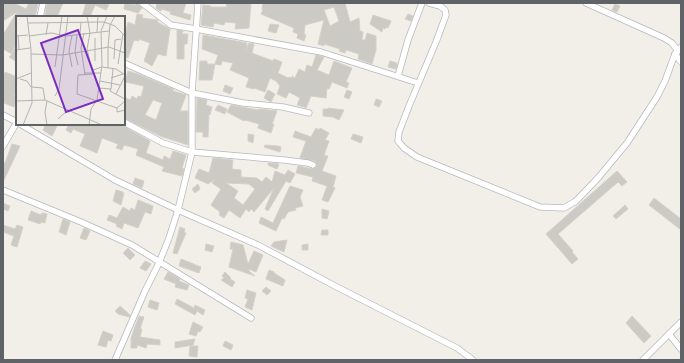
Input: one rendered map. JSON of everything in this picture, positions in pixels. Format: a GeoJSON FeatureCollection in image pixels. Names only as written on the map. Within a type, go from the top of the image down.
{"type":"FeatureCollection","features":[{"type":"Feature","properties":{"kind":"street"},"geometry":{"type":"LineString","coordinates":[[40,16],[43,3]]}},
{"type":"Feature","properties":{"kind":"street"},"geometry":{"type":"LineString","coordinates":[[142,3],[171,25],[196,28],[321,52],[418,83]]}},
{"type":"Feature","properties":{"kind":"street"},"geometry":{"type":"LineString","coordinates":[[115,360],[159,263],[178,210],[192,152],[192,93],[198,3]]}},
{"type":"Feature","properties":{"kind":"street"},"geometry":{"type":"LineString","coordinates":[[398,76],[408,40],[422,3]]}},
{"type":"Feature","properties":{"kind":"street"},"geometry":{"type":"LineString","coordinates":[[429,3],[440,6],[445,10],[446,15],[399,132],[398,141],[404,148],[417,157],[540,207],[564,208],[576,201],[598,178],[627,143],[657,97],[678,51]]}},
{"type":"Feature","properties":{"kind":"street"},"geometry":{"type":"LineString","coordinates":[[586,3],[664,38],[672,43],[678,51],[681,62]]}},
{"type":"Feature","properties":{"kind":"street"},"geometry":{"type":"LineString","coordinates":[[125,63],[192,93],[243,103],[283,107],[309,113]]}},
{"type":"Feature","properties":{"kind":"street"},"geometry":{"type":"LineString","coordinates":[[3,115],[16,122]]}},
{"type":"Feature","properties":{"kind":"street"},"geometry":{"type":"LineString","coordinates":[[125,123],[163,143],[192,152],[284,160],[313,165]]}},
{"type":"Feature","properties":{"kind":"street"},"geometry":{"type":"LineString","coordinates":[[3,146],[16,124]]}},
{"type":"Feature","properties":{"kind":"street"},"geometry":{"type":"LineString","coordinates":[[22,125],[114,180],[258,245],[341,290],[457,348],[473,360]]}},
{"type":"Feature","properties":{"kind":"street"},"geometry":{"type":"LineString","coordinates":[[3,190],[132,245],[159,263],[251,318]]}},
{"type":"Feature","properties":{"kind":"street"},"geometry":{"type":"LineString","coordinates":[[643,360],[681,322]]}},
{"type":"Feature","properties":{"kind":"street"},"geometry":{"type":"LineString","coordinates":[[669,334],[681,349]]}},
{"type":"Feature","properties":{"kind":"building"},"geometry":{"type":"Polygon","coordinates":[[[3,3],[14,3],[26,9],[29,3],[38,4],[35,16],[16,16],[16,43],[12,53],[16,47],[16,61],[9,57],[12,54],[3,49],[3,35],[17,12],[3,21],[3,3]]]}},
{"type":"Feature","properties":{"kind":"building"},"geometry":{"type":"Polygon","coordinates":[[[47,3],[63,3],[57,16],[45,15],[47,3]]]}},
{"type":"Feature","properties":{"kind":"building"},"geometry":{"type":"Polygon","coordinates":[[[86,3],[104,3],[109,5],[106,10],[95,5],[90,16],[82,16],[86,3]]]}},
{"type":"Feature","properties":{"kind":"building"},"geometry":{"type":"Polygon","coordinates":[[[125,3],[135,5],[137,3],[142,8],[138,13],[124,9],[125,3]]]}},
{"type":"Feature","properties":{"kind":"building"},"geometry":{"type":"Polygon","coordinates":[[[157,3],[186,3],[183,13],[191,15],[190,20],[170,14],[171,12],[162,9],[161,11],[157,9],[157,3]]]}},
{"type":"Feature","properties":{"kind":"building"},"geometry":{"type":"Polygon","coordinates":[[[226,3],[251,3],[249,28],[235,29],[236,23],[225,22],[224,25],[214,23],[213,27],[201,25],[203,5],[211,6],[210,7],[227,7],[226,3]]]}},
{"type":"Feature","properties":{"kind":"building"},"geometry":{"type":"Polygon","coordinates":[[[263,3],[345,3],[350,22],[359,18],[360,31],[363,32],[362,40],[365,40],[367,33],[376,36],[376,50],[372,64],[358,59],[359,54],[346,50],[345,53],[339,51],[340,49],[324,44],[324,46],[318,44],[324,20],[305,25],[304,34],[306,35],[304,41],[297,38],[298,34],[293,32],[294,28],[261,14],[263,3]],[[334,7],[324,10],[330,26],[339,21],[334,7]]]}},
{"type":"Feature","properties":{"kind":"building"},"geometry":{"type":"Polygon","coordinates":[[[615,4],[620,6],[617,12],[612,10],[615,4]]]}},
{"type":"Feature","properties":{"kind":"building"},"geometry":{"type":"Polygon","coordinates":[[[137,14],[143,15],[142,18],[158,20],[157,22],[170,29],[166,56],[158,54],[152,66],[144,61],[150,43],[139,39],[139,41],[134,40],[128,58],[125,57],[125,34],[128,22],[135,25],[137,14]]]}},
{"type":"Feature","properties":{"kind":"building"},"geometry":{"type":"Polygon","coordinates":[[[408,14],[413,16],[411,21],[405,19],[408,14]]]}},
{"type":"Feature","properties":{"kind":"building"},"geometry":{"type":"Polygon","coordinates":[[[373,15],[391,21],[388,28],[383,28],[382,32],[370,24],[373,15]]]}},
{"type":"Feature","properties":{"kind":"building"},"geometry":{"type":"Polygon","coordinates":[[[270,24],[279,25],[276,33],[268,31],[270,24]]]}},
{"type":"Feature","properties":{"kind":"building"},"geometry":{"type":"Polygon","coordinates":[[[177,30],[183,31],[182,34],[188,34],[187,44],[184,44],[184,59],[177,59],[177,30]]]}},
{"type":"Feature","properties":{"kind":"building"},"geometry":{"type":"Polygon","coordinates":[[[203,35],[247,43],[246,50],[249,43],[254,44],[252,53],[273,61],[274,59],[282,62],[278,73],[288,78],[292,78],[292,76],[295,78],[299,69],[305,72],[307,65],[312,67],[316,55],[324,57],[317,70],[329,75],[334,61],[352,68],[346,82],[349,83],[347,88],[332,82],[329,89],[327,88],[326,98],[311,96],[306,108],[297,105],[300,98],[289,92],[286,98],[277,94],[280,86],[276,81],[270,78],[265,92],[246,87],[249,78],[230,70],[233,63],[222,61],[221,65],[215,64],[218,55],[202,49],[203,35]]]}},
{"type":"Feature","properties":{"kind":"building"},"geometry":{"type":"Polygon","coordinates":[[[200,61],[207,61],[207,64],[215,64],[212,80],[199,80],[200,61]]]}},
{"type":"Feature","properties":{"kind":"building"},"geometry":{"type":"Polygon","coordinates":[[[390,61],[397,63],[396,69],[388,67],[390,61]]]}},
{"type":"Feature","properties":{"kind":"building"},"geometry":{"type":"Polygon","coordinates":[[[128,71],[173,89],[173,91],[186,95],[180,111],[188,111],[188,145],[160,136],[125,118],[125,98],[130,100],[132,96],[137,99],[138,96],[141,97],[144,86],[125,82],[128,71]],[[153,100],[145,115],[156,120],[162,103],[153,100]]]}},
{"type":"Feature","properties":{"kind":"building"},"geometry":{"type":"Polygon","coordinates":[[[5,72],[16,77],[16,91],[14,96],[16,97],[16,100],[14,107],[4,103],[5,102],[3,101],[3,77],[5,72]]]}},
{"type":"Feature","properties":{"kind":"building"},"geometry":{"type":"Polygon","coordinates":[[[225,85],[233,88],[230,94],[223,91],[225,85]]]}},
{"type":"Feature","properties":{"kind":"building"},"geometry":{"type":"Polygon","coordinates":[[[268,90],[275,94],[271,102],[264,98],[268,90]]]}},
{"type":"Feature","properties":{"kind":"building"},"geometry":{"type":"Polygon","coordinates":[[[347,90],[352,92],[349,99],[344,97],[347,90]]]}},
{"type":"Feature","properties":{"kind":"building"},"geometry":{"type":"Polygon","coordinates":[[[197,98],[207,100],[206,105],[212,107],[210,115],[209,114],[208,137],[203,137],[203,132],[196,132],[197,98]]]}},
{"type":"Feature","properties":{"kind":"building"},"geometry":{"type":"Polygon","coordinates":[[[376,99],[382,101],[379,107],[374,105],[376,99]]]}},
{"type":"Feature","properties":{"kind":"building"},"geometry":{"type":"Polygon","coordinates":[[[218,105],[227,109],[225,114],[215,110],[218,105]]]}},
{"type":"Feature","properties":{"kind":"building"},"geometry":{"type":"Polygon","coordinates":[[[231,105],[258,110],[277,111],[272,124],[274,124],[271,133],[258,128],[259,124],[244,121],[227,112],[231,105]]]}},
{"type":"Feature","properties":{"kind":"building"},"geometry":{"type":"Polygon","coordinates":[[[328,108],[344,110],[339,120],[333,117],[323,116],[323,109],[328,108]]]}},
{"type":"Feature","properties":{"kind":"building"},"geometry":{"type":"Polygon","coordinates":[[[46,125],[58,125],[52,136],[43,130],[46,125]]]}},
{"type":"Feature","properties":{"kind":"building"},"geometry":{"type":"Polygon","coordinates":[[[66,125],[122,125],[150,141],[146,153],[163,160],[164,156],[170,159],[173,151],[186,155],[182,168],[184,169],[182,176],[162,171],[164,167],[136,155],[138,149],[124,145],[122,150],[116,148],[118,144],[102,138],[97,153],[80,146],[85,134],[73,129],[71,133],[66,130],[68,126],[66,125]]]}},
{"type":"Feature","properties":{"kind":"building"},"geometry":{"type":"Polygon","coordinates":[[[316,128],[319,130],[320,128],[329,133],[325,140],[329,141],[324,155],[328,156],[322,171],[336,176],[333,187],[335,188],[328,202],[322,200],[327,186],[312,181],[313,177],[296,173],[298,166],[313,169],[316,168],[317,165],[315,161],[300,158],[306,141],[293,137],[295,131],[311,137],[316,128]]]}},
{"type":"Feature","properties":{"kind":"building"},"geometry":{"type":"Polygon","coordinates":[[[248,134],[254,135],[253,143],[248,141],[248,134]]]}},
{"type":"Feature","properties":{"kind":"building"},"geometry":{"type":"Polygon","coordinates":[[[353,134],[363,137],[361,143],[351,139],[353,134]]]}},
{"type":"Feature","properties":{"kind":"building"},"geometry":{"type":"Polygon","coordinates":[[[12,144],[20,146],[3,182],[3,162],[5,163],[12,144]]]}},
{"type":"Feature","properties":{"kind":"building"},"geometry":{"type":"Polygon","coordinates":[[[265,145],[281,147],[280,152],[264,147],[265,145]]]}},
{"type":"Feature","properties":{"kind":"building"},"geometry":{"type":"Polygon","coordinates":[[[213,158],[233,160],[232,169],[241,170],[241,177],[257,178],[262,182],[266,177],[272,182],[275,171],[285,175],[288,170],[295,174],[290,183],[286,181],[268,211],[265,209],[274,188],[254,212],[251,209],[249,212],[246,209],[240,218],[229,210],[224,218],[219,215],[220,212],[211,205],[221,189],[212,183],[215,179],[208,184],[195,178],[199,169],[209,173],[213,158]],[[226,183],[238,191],[234,198],[243,205],[255,189],[249,184],[226,183]]]}},
{"type":"Feature","properties":{"kind":"building"},"geometry":{"type":"Polygon","coordinates":[[[268,163],[279,164],[277,169],[268,165],[268,163]]]}},
{"type":"Feature","properties":{"kind":"building"},"geometry":{"type":"Polygon","coordinates":[[[617,171],[627,182],[622,186],[618,182],[558,234],[578,259],[572,264],[546,234],[617,171]]]}},
{"type":"Feature","properties":{"kind":"building"},"geometry":{"type":"Polygon","coordinates":[[[135,178],[144,181],[142,188],[133,184],[135,178]]]}},
{"type":"Feature","properties":{"kind":"building"},"geometry":{"type":"Polygon","coordinates":[[[198,184],[200,189],[195,193],[192,189],[198,184]]]}},
{"type":"Feature","properties":{"kind":"building"},"geometry":{"type":"Polygon","coordinates":[[[290,186],[303,190],[300,197],[303,206],[288,212],[284,219],[282,218],[276,231],[259,223],[261,217],[273,223],[290,186]]]}},
{"type":"Feature","properties":{"kind":"building"},"geometry":{"type":"Polygon","coordinates":[[[116,190],[124,193],[121,205],[113,201],[116,190]]]}},
{"type":"Feature","properties":{"kind":"building"},"geometry":{"type":"Polygon","coordinates":[[[654,198],[681,219],[681,230],[649,205],[654,198]]]}},
{"type":"Feature","properties":{"kind":"building"},"geometry":{"type":"Polygon","coordinates":[[[138,200],[153,206],[151,214],[145,212],[138,228],[124,223],[122,229],[116,226],[117,224],[107,220],[109,215],[117,218],[123,207],[130,211],[131,208],[135,210],[138,200]]]}},
{"type":"Feature","properties":{"kind":"building"},"geometry":{"type":"Polygon","coordinates":[[[3,203],[10,206],[8,211],[3,209],[3,203]]]}},
{"type":"Feature","properties":{"kind":"building"},"geometry":{"type":"Polygon","coordinates":[[[625,205],[628,209],[616,219],[613,216],[625,205]]]}},
{"type":"Feature","properties":{"kind":"building"},"geometry":{"type":"Polygon","coordinates":[[[322,209],[329,211],[327,219],[322,218],[322,209]]]}},
{"type":"Feature","properties":{"kind":"building"},"geometry":{"type":"Polygon","coordinates":[[[31,211],[41,215],[42,213],[47,214],[45,223],[41,222],[40,224],[28,220],[31,211]]]}},
{"type":"Feature","properties":{"kind":"building"},"geometry":{"type":"Polygon","coordinates":[[[63,219],[70,222],[66,235],[59,232],[63,219]]]}},
{"type":"Feature","properties":{"kind":"building"},"geometry":{"type":"Polygon","coordinates":[[[3,225],[15,229],[17,225],[23,227],[17,247],[11,245],[14,236],[3,232],[3,225]]]}},
{"type":"Feature","properties":{"kind":"building"},"geometry":{"type":"Polygon","coordinates":[[[180,227],[185,229],[184,232],[186,233],[177,254],[173,253],[180,227]]]}},
{"type":"Feature","properties":{"kind":"building"},"geometry":{"type":"Polygon","coordinates":[[[84,228],[90,231],[86,240],[80,238],[84,228]]]}},
{"type":"Feature","properties":{"kind":"building"},"geometry":{"type":"Polygon","coordinates":[[[322,230],[328,230],[328,235],[321,235],[322,230]]]}},
{"type":"Feature","properties":{"kind":"building"},"geometry":{"type":"Polygon","coordinates":[[[287,240],[284,252],[271,246],[274,242],[287,240]]]}},
{"type":"Feature","properties":{"kind":"building"},"geometry":{"type":"Polygon","coordinates":[[[231,242],[243,245],[248,264],[254,251],[263,255],[256,272],[249,269],[249,271],[255,276],[229,267],[233,249],[230,249],[231,242]]]}},
{"type":"Feature","properties":{"kind":"building"},"geometry":{"type":"Polygon","coordinates":[[[206,244],[214,246],[212,252],[205,250],[206,244]]]}},
{"type":"Feature","properties":{"kind":"building"},"geometry":{"type":"Polygon","coordinates":[[[308,244],[308,250],[302,250],[302,245],[308,244]]]}},
{"type":"Feature","properties":{"kind":"building"},"geometry":{"type":"Polygon","coordinates":[[[128,248],[135,255],[130,260],[123,253],[128,248]]]}},
{"type":"Feature","properties":{"kind":"building"},"geometry":{"type":"Polygon","coordinates":[[[181,259],[201,267],[199,273],[179,266],[181,259]]]}},
{"type":"Feature","properties":{"kind":"building"},"geometry":{"type":"Polygon","coordinates":[[[145,261],[151,264],[146,271],[140,268],[145,261]]]}},
{"type":"Feature","properties":{"kind":"building"},"geometry":{"type":"Polygon","coordinates":[[[269,270],[285,280],[283,286],[266,279],[269,270]]]}},
{"type":"Feature","properties":{"kind":"building"},"geometry":{"type":"Polygon","coordinates":[[[168,272],[180,279],[179,281],[189,285],[187,290],[175,287],[176,284],[164,279],[168,272]]]}},
{"type":"Feature","properties":{"kind":"building"},"geometry":{"type":"Polygon","coordinates":[[[225,272],[231,278],[230,279],[235,282],[232,287],[221,280],[224,278],[222,276],[225,272]]]}},
{"type":"Feature","properties":{"kind":"building"},"geometry":{"type":"Polygon","coordinates":[[[266,287],[271,291],[267,295],[262,291],[266,287]]]}},
{"type":"Feature","properties":{"kind":"building"},"geometry":{"type":"Polygon","coordinates":[[[247,290],[256,293],[252,310],[245,307],[248,299],[245,298],[247,290]]]}},
{"type":"Feature","properties":{"kind":"building"},"geometry":{"type":"Polygon","coordinates":[[[177,299],[194,308],[195,305],[205,310],[203,315],[197,311],[195,315],[175,304],[177,299]]]}},
{"type":"Feature","properties":{"kind":"building"},"geometry":{"type":"Polygon","coordinates":[[[150,300],[159,303],[157,310],[148,307],[150,300]]]}},
{"type":"Feature","properties":{"kind":"building"},"geometry":{"type":"Polygon","coordinates":[[[120,306],[130,315],[129,317],[118,314],[115,311],[120,306]]]}},
{"type":"Feature","properties":{"kind":"building"},"geometry":{"type":"Polygon","coordinates":[[[139,316],[144,317],[140,329],[142,329],[140,337],[160,340],[160,345],[147,344],[146,348],[137,345],[137,348],[131,348],[131,338],[139,316]]]}},
{"type":"Feature","properties":{"kind":"building"},"geometry":{"type":"Polygon","coordinates":[[[632,316],[651,336],[644,343],[626,323],[632,316]]]}},
{"type":"Feature","properties":{"kind":"building"},"geometry":{"type":"Polygon","coordinates":[[[193,322],[203,327],[200,332],[198,331],[196,336],[189,334],[193,322]]]}},
{"type":"Feature","properties":{"kind":"building"},"geometry":{"type":"Polygon","coordinates":[[[103,331],[113,335],[111,341],[108,340],[106,347],[98,345],[103,331]]]}},
{"type":"Feature","properties":{"kind":"building"},"geometry":{"type":"Polygon","coordinates":[[[195,339],[193,345],[175,348],[175,342],[195,339]]]}},
{"type":"Feature","properties":{"kind":"building"},"geometry":{"type":"Polygon","coordinates":[[[225,341],[233,345],[231,350],[223,346],[225,341]]]}},
{"type":"Feature","properties":{"kind":"building"},"geometry":{"type":"Polygon","coordinates":[[[190,346],[198,346],[197,357],[189,356],[190,346]]]}}]}
